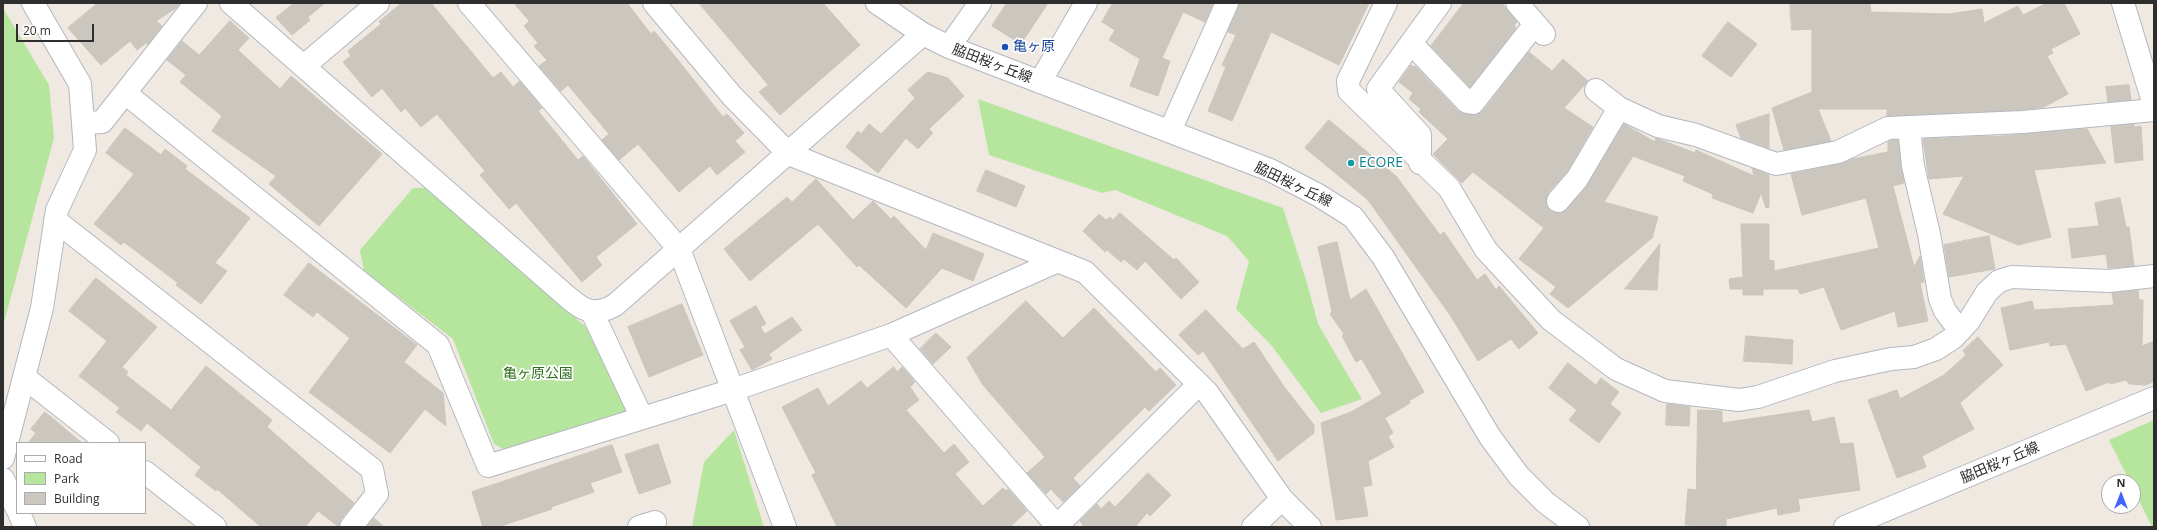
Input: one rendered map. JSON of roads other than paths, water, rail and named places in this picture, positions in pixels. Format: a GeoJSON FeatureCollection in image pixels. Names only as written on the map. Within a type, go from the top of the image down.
{"type":"FeatureCollection","features":[{"type":"Feature","properties":{"kind":"street"},"geometry":{"type":"LineString","coordinates":[[3,458],[42,308],[57,210],[85,150],[80,84],[33,3]]}},
{"type":"Feature","properties":{"kind":"street"},"geometry":{"type":"LineString","coordinates":[[83,123],[102,122],[196,3]]}},
{"type":"Feature","properties":{"kind":"street"},"geometry":{"type":"LineString","coordinates":[[231,3],[578,306],[592,312],[603,312],[615,305],[789,154],[923,34]]}},
{"type":"Feature","properties":{"kind":"street"},"geometry":{"type":"LineString","coordinates":[[304,66],[378,3]]}},
{"type":"Feature","properties":{"kind":"street"},"geometry":{"type":"LineString","coordinates":[[469,3],[679,249],[785,527]]}},
{"type":"Feature","properties":{"kind":"street"},"geometry":{"type":"LineString","coordinates":[[654,3],[732,96],[789,154],[1085,272],[1207,392],[1282,499],[1310,527]]}},
{"type":"Feature","properties":{"kind":"street"},"geometry":{"type":"LineString","coordinates":[[949,47],[980,3]]}},
{"type":"Feature","properties":{"kind":"street"},"geometry":{"type":"LineString","coordinates":[[1040,82],[1086,3]]}},
{"type":"Feature","properties":{"kind":"street"},"geometry":{"type":"LineString","coordinates":[[1170,132],[1227,3]]}},
{"type":"Feature","properties":{"kind":"street"},"geometry":{"type":"LineString","coordinates":[[1386,3],[1348,81],[1350,91],[1420,163],[1448,188],[1486,250],[1551,320],[1616,369],[1666,391],[1739,400],[1758,397],[1835,371],[1891,358],[1914,357],[1936,349],[1953,338],[1969,320],[1987,292],[1999,281],[2012,277],[2109,281],[2154,276]]}},
{"type":"Feature","properties":{"kind":"street"},"geometry":{"type":"LineString","coordinates":[[1420,163],[1420,134],[1378,89],[1440,3]]}},
{"type":"Feature","properties":{"kind":"street"},"geometry":{"type":"LineString","coordinates":[[1411,43],[1467,102],[1473,103],[1540,29],[1517,3]]}},
{"type":"Feature","properties":{"kind":"street"},"geometry":{"type":"LineString","coordinates":[[2123,3],[2146,47],[2154,104]]}},
{"type":"Feature","properties":{"kind":"street","name":"脇田桜ヶ丘線"},"geometry":{"type":"LineString","coordinates":[[880,4],[923,34],[949,47],[1270,170],[1318,194],[1353,217],[1383,257],[1490,438],[1524,481],[1545,502],[1578,527]]}},
{"type":"Feature","properties":{"kind":"street"},"geometry":{"type":"LineString","coordinates":[[1596,90],[1619,108],[1658,126],[1696,135],[1776,164],[1838,152],[1888,128],[2023,122],[2154,110]]}},
{"type":"Feature","properties":{"kind":"street"},"geometry":{"type":"LineString","coordinates":[[125,93],[438,345],[488,466],[733,390],[891,335],[1058,261]]}},
{"type":"Feature","properties":{"kind":"street"},"geometry":{"type":"LineString","coordinates":[[1558,200],[1577,179],[1619,108]]}},
{"type":"Feature","properties":{"kind":"street"},"geometry":{"type":"LineString","coordinates":[[1909,128],[1913,166],[1929,234],[1940,298],[1945,312],[1960,331]]}},
{"type":"Feature","properties":{"kind":"street"},"geometry":{"type":"LineString","coordinates":[[55,220],[372,469],[377,494],[351,527]]}},
{"type":"Feature","properties":{"kind":"street"},"geometry":{"type":"LineString","coordinates":[[592,312],[642,418]]}},
{"type":"Feature","properties":{"kind":"street"},"geometry":{"type":"LineString","coordinates":[[891,335],[1057,526],[1199,384]]}},
{"type":"Feature","properties":{"kind":"street"},"geometry":{"type":"LineString","coordinates":[[24,377],[107,442]]}},
{"type":"Feature","properties":{"kind":"street","name":"脇田桜ヶ丘線"},"geometry":{"type":"LineString","coordinates":[[1845,527],[2154,398]]}},
{"type":"Feature","properties":{"kind":"street"},"geometry":{"type":"LineString","coordinates":[[146,473],[215,527]]}},
{"type":"Feature","properties":{"kind":"street"},"geometry":{"type":"LineString","coordinates":[[3,479],[16,507]]}},
{"type":"Feature","properties":{"kind":"street"},"geometry":{"type":"LineString","coordinates":[[1253,527],[1282,499]]}},
{"type":"Feature","properties":{"kind":"street"},"geometry":{"type":"LineString","coordinates":[[19,514],[25,527]]}},
{"type":"Feature","properties":{"kind":"place","name":"亀ヶ原"},"geometry":{"type":"Point","coordinates":[1005,47]}},
{"type":"Feature","properties":{"kind":"place","name":"ECORE"},"geometry":{"type":"Point","coordinates":[1351,163]}},
{"type":"Feature","properties":{"kind":"park label","name":"亀ヶ原公園"},"geometry":{"type":"Point","coordinates":[538,374]}}]}
